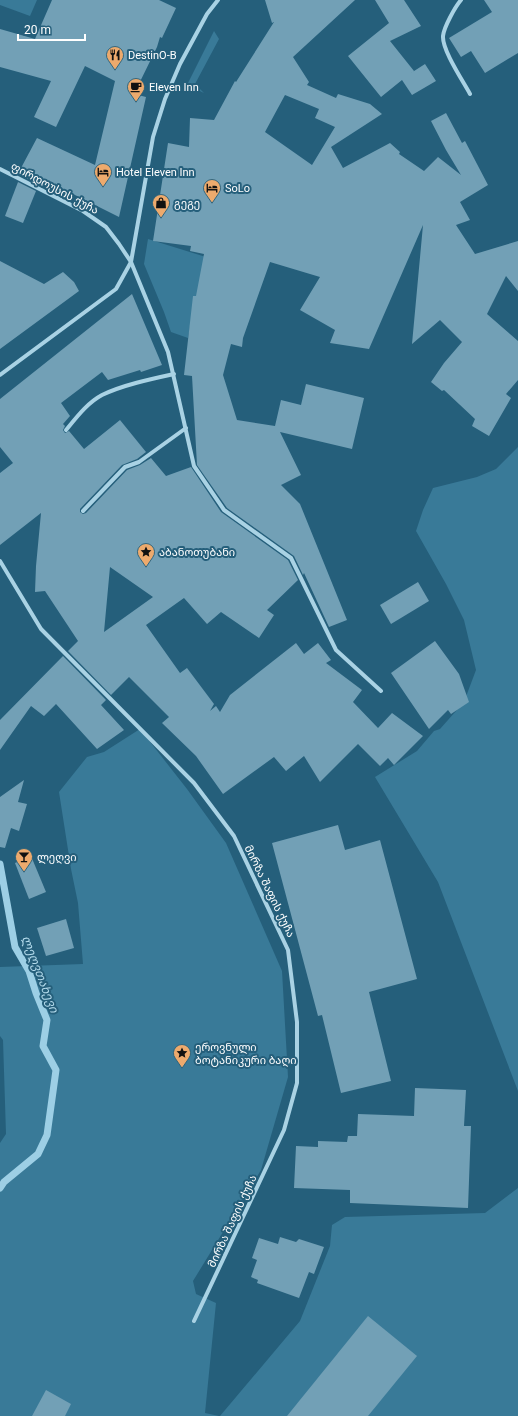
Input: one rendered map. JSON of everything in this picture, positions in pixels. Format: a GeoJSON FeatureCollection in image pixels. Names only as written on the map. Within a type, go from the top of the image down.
{"type":"FeatureCollection","features":[{"type":"Feature","properties":{"kind":"street"},"geometry":{"type":"LineString","coordinates":[[0,375],[116,289],[131,262],[154,137],[165,99],[180,64],[207,14],[218,0]]}},
{"type":"Feature","properties":{"kind":"street"},"geometry":{"type":"LineString","coordinates":[[461,0],[447,25],[443,36],[446,52],[470,94]]}},
{"type":"Feature","properties":{"kind":"street","name":"ფირდოუსის ქუჩა"},"geometry":{"type":"LineString","coordinates":[[0,169],[83,211],[106,227],[119,244],[131,262],[168,352],[194,466],[224,510],[291,558],[336,650],[382,690]]}},
{"type":"Feature","properties":{"kind":"street"},"geometry":{"type":"LineString","coordinates":[[66,430],[83,410],[101,396],[138,382],[174,374]]}},
{"type":"Feature","properties":{"kind":"street"},"geometry":{"type":"LineString","coordinates":[[83,510],[125,467],[139,462],[186,428]]}},
{"type":"Feature","properties":{"kind":"street","name":"მირზა შაფის ქუჩა"},"geometry":{"type":"LineString","coordinates":[[0,561],[41,629],[194,783],[234,836],[288,950],[297,1022],[296,1083],[284,1130],[194,1321]]}},
{"type":"Feature","properties":{"kind":"shaded area"},"geometry":{"type":"Polygon","coordinates":[[[0,0],[37,0],[30,16],[0,5],[0,0]]]}},
{"type":"Feature","properties":{"kind":"shaded area"},"geometry":{"type":"Polygon","coordinates":[[[214,31],[219,39],[195,84],[204,93],[187,85],[214,31]]]}},
{"type":"Feature","properties":{"kind":"shaded area"},"geometry":{"type":"Polygon","coordinates":[[[148,239],[222,262],[209,300],[195,296],[188,338],[171,332],[144,264],[148,239]]]}},
{"type":"Feature","properties":{"kind":"shaded area"},"geometry":{"type":"Polygon","coordinates":[[[518,447],[518,1091],[438,882],[375,777],[417,751],[434,731],[440,729],[464,702],[476,670],[464,620],[446,584],[416,531],[423,510],[433,488],[477,477],[496,469],[518,447]]]}},
{"type":"Feature","properties":{"kind":"shaded area","name":"ეროვნული ბოტანიკური ბაღი"},"geometry":{"type":"Polygon","coordinates":[[[140,729],[187,789],[226,843],[282,971],[288,1077],[261,1170],[193,1281],[196,1294],[216,1303],[205,1413],[219,1416],[0,1416],[0,1143],[6,1134],[3,1040],[0,1036],[0,967],[83,964],[78,903],[59,792],[87,757],[104,752],[140,729]]]}},
{"type":"Feature","properties":{"kind":"shaded area"},"geometry":{"type":"Polygon","coordinates":[[[518,1188],[518,1416],[220,1416],[300,1321],[330,1246],[332,1225],[345,1217],[485,1213],[518,1188]]]}},
{"type":"Feature","properties":{"kind":"building"},"geometry":{"type":"Polygon","coordinates":[[[52,0],[159,0],[176,8],[162,38],[160,37],[157,47],[134,94],[146,97],[119,217],[41,178],[39,185],[21,175],[23,169],[21,168],[37,138],[95,165],[115,81],[85,66],[56,127],[34,117],[51,81],[0,67],[0,29],[35,39],[52,0]]]}},
{"type":"Feature","properties":{"kind":"building"},"geometry":{"type":"Polygon","coordinates":[[[265,0],[355,0],[293,57],[309,82],[307,85],[336,98],[338,94],[370,104],[382,114],[331,147],[343,168],[390,143],[400,152],[399,154],[424,171],[438,157],[461,175],[431,121],[446,113],[462,143],[465,141],[488,185],[460,202],[470,220],[456,225],[475,254],[518,241],[518,291],[506,276],[487,314],[518,341],[518,380],[506,394],[511,398],[489,436],[472,426],[475,419],[444,390],[442,391],[431,382],[444,363],[462,342],[440,320],[412,344],[423,225],[369,349],[330,343],[335,330],[300,310],[320,277],[270,262],[243,338],[242,347],[231,344],[223,375],[237,420],[275,426],[281,400],[301,405],[306,384],[364,398],[352,449],[280,432],[301,475],[281,485],[300,504],[347,620],[329,627],[304,573],[303,575],[294,556],[227,508],[197,465],[192,376],[184,375],[193,296],[196,296],[204,254],[190,251],[191,246],[153,241],[168,143],[189,147],[190,118],[214,120],[235,81],[236,82],[274,22],[272,23],[265,0]],[[285,95],[265,132],[312,165],[335,127],[315,118],[319,109],[285,95]]]}},
{"type":"Feature","properties":{"kind":"building"},"geometry":{"type":"Polygon","coordinates":[[[375,0],[404,0],[421,26],[390,41],[414,71],[411,73],[425,64],[436,81],[412,95],[402,80],[381,97],[348,56],[389,23],[375,0]]]}},
{"type":"Feature","properties":{"kind":"building"},"geometry":{"type":"Polygon","coordinates":[[[484,0],[518,0],[518,53],[485,73],[471,51],[461,57],[449,38],[492,12],[484,0]]]}},
{"type":"Feature","properties":{"kind":"building"},"geometry":{"type":"Polygon","coordinates":[[[18,182],[36,191],[23,223],[5,216],[18,182]]]}},
{"type":"Feature","properties":{"kind":"building"},"geometry":{"type":"Polygon","coordinates":[[[0,261],[44,284],[63,272],[74,282],[79,291],[0,349],[0,261]]]}},
{"type":"Feature","properties":{"kind":"building"},"geometry":{"type":"Polygon","coordinates":[[[132,294],[162,365],[108,380],[102,372],[61,403],[70,416],[63,424],[65,426],[63,430],[65,433],[69,431],[84,449],[120,420],[146,452],[137,459],[122,465],[80,509],[80,512],[83,514],[86,513],[127,470],[140,465],[151,458],[166,476],[191,467],[221,512],[288,560],[298,580],[267,610],[274,615],[259,638],[221,612],[207,624],[184,598],[146,625],[180,673],[187,668],[214,704],[210,711],[216,706],[220,712],[230,695],[296,643],[304,654],[318,643],[331,660],[326,663],[362,690],[353,702],[378,728],[392,713],[423,736],[394,765],[388,758],[380,766],[358,744],[320,782],[304,756],[286,771],[274,757],[223,794],[196,756],[162,723],[169,717],[129,677],[111,695],[68,651],[78,641],[45,591],[35,592],[41,513],[0,545],[0,473],[13,463],[0,447],[0,399],[132,294]],[[110,567],[104,632],[153,597],[110,567]]]}},
{"type":"Feature","properties":{"kind":"building"},"geometry":{"type":"Polygon","coordinates":[[[418,582],[429,601],[391,624],[380,605],[418,582]]]}},
{"type":"Feature","properties":{"kind":"building"},"geometry":{"type":"Polygon","coordinates":[[[435,641],[459,674],[469,702],[451,714],[448,710],[429,729],[391,673],[435,641]]]}},
{"type":"Feature","properties":{"kind":"building"},"geometry":{"type":"Polygon","coordinates":[[[63,656],[106,700],[101,705],[124,730],[97,749],[56,704],[44,716],[31,706],[0,750],[0,720],[63,656]]]}},
{"type":"Feature","properties":{"kind":"building"},"geometry":{"type":"Polygon","coordinates":[[[24,780],[18,802],[27,804],[19,831],[11,828],[5,848],[0,847],[0,797],[24,780]]]}},
{"type":"Feature","properties":{"kind":"building"},"geometry":{"type":"Polygon","coordinates":[[[338,825],[345,850],[380,840],[417,979],[369,992],[391,1081],[341,1093],[322,1015],[318,1016],[272,843],[338,825]]]}},
{"type":"Feature","properties":{"kind":"building"},"geometry":{"type":"Polygon","coordinates":[[[31,856],[46,892],[29,899],[15,863],[31,856]]]}},
{"type":"Feature","properties":{"kind":"building"},"geometry":{"type":"Polygon","coordinates":[[[66,919],[74,948],[46,956],[37,928],[66,919]]]}},
{"type":"Feature","properties":{"kind":"building"},"geometry":{"type":"Polygon","coordinates":[[[415,1088],[466,1090],[464,1126],[471,1126],[468,1208],[350,1203],[350,1190],[294,1188],[296,1146],[318,1147],[318,1141],[347,1142],[348,1136],[357,1136],[358,1114],[414,1116],[415,1088]]]}},
{"type":"Feature","properties":{"kind":"building"},"geometry":{"type":"Polygon","coordinates":[[[280,1237],[296,1242],[299,1239],[324,1247],[314,1274],[309,1272],[299,1298],[257,1283],[258,1280],[251,1277],[257,1260],[252,1258],[259,1238],[278,1244],[280,1237]]]}},
{"type":"Feature","properties":{"kind":"building"},"geometry":{"type":"Polygon","coordinates":[[[368,1316],[417,1356],[368,1416],[287,1416],[368,1316]]]}},
{"type":"Feature","properties":{"kind":"building"},"geometry":{"type":"Polygon","coordinates":[[[46,1390],[71,1404],[65,1416],[32,1416],[46,1390]]]}},
{"type":"Feature","properties":{"kind":"waterway","name":"ლეღვთახევი"},"geometry":{"type":"LineString","coordinates":[[0,864],[15,947],[29,971],[47,1020],[43,1046],[56,1070],[47,1135],[38,1154],[4,1182],[0,1188]]}},
{"type":"Feature","properties":{"kind":"place","name":"DestinO-B"},"geometry":{"type":"Point","coordinates":[115,70]}},
{"type":"Feature","properties":{"kind":"place","name":"Eleven Inn"},"geometry":{"type":"Point","coordinates":[136,102]}},
{"type":"Feature","properties":{"kind":"place","name":"Hotel Eleven Inn"},"geometry":{"type":"Point","coordinates":[103,187]}},
{"type":"Feature","properties":{"kind":"place","name":"SoLo"},"geometry":{"type":"Point","coordinates":[212,203]}},
{"type":"Feature","properties":{"kind":"place","name":"გეგე"},"geometry":{"type":"Point","coordinates":[161,218]}},
{"type":"Feature","properties":{"kind":"place","name":"აბანოთუბანი"},"geometry":{"type":"Point","coordinates":[146,567]}},
{"type":"Feature","properties":{"kind":"place","name":"ლეღვი"},"geometry":{"type":"Point","coordinates":[24,872]}},
{"type":"Feature","properties":{"kind":"place","name":"ეროვნული ბოტანიკური ბაღი"},"geometry":{"type":"Point","coordinates":[182,1068]}}]}
